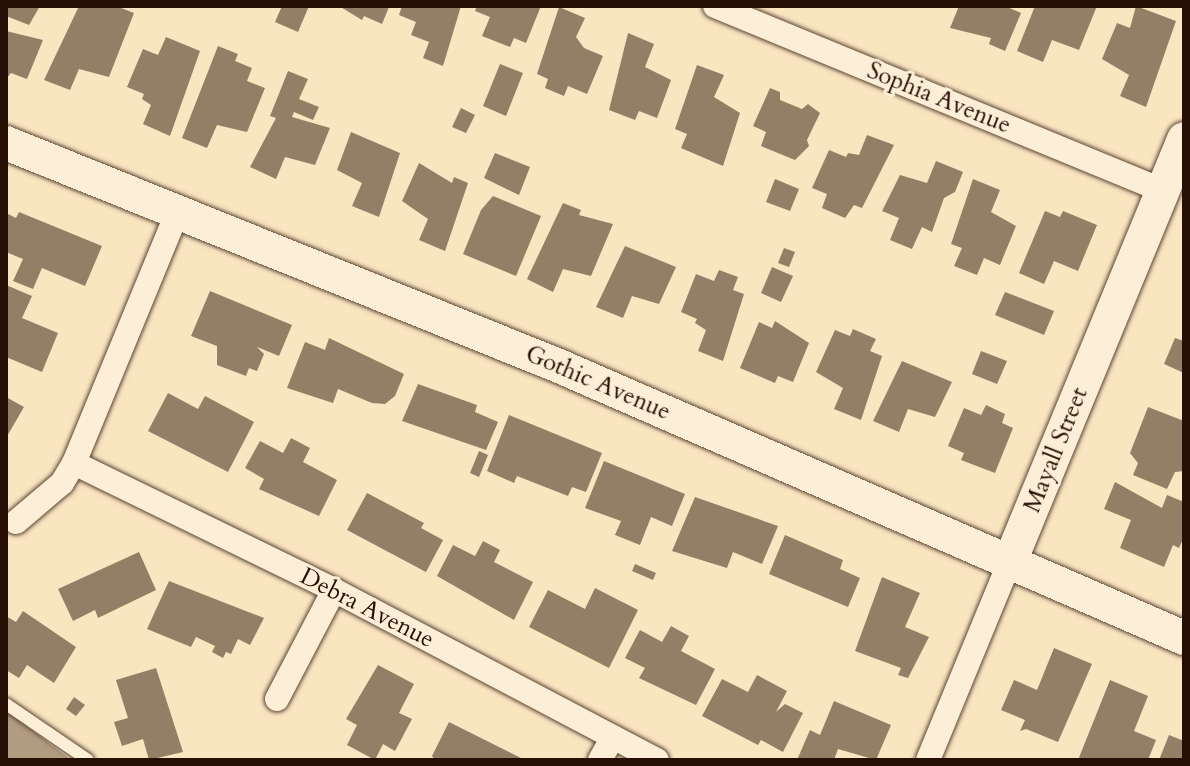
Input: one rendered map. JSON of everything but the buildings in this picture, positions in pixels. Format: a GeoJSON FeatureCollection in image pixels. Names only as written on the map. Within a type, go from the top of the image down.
{"type":"FeatureCollection","features":[{"type":"Feature","properties":{"kind":"street","name":"Sophia Avenue"},"geometry":{"type":"LineString","coordinates":[[715,6],[1163,191]]}},
{"type":"Feature","properties":{"kind":"street","name":"Mayall Street"},"geometry":{"type":"LineString","coordinates":[[928,760],[1184,139]]}},
{"type":"Feature","properties":{"kind":"street","name":"Gothic Avenue"},"geometry":{"type":"LineString","coordinates":[[6,143],[178,211],[1011,559],[1184,638]]}},
{"type":"Feature","properties":{"kind":"street"},"geometry":{"type":"LineString","coordinates":[[16,522],[62,483],[74,463],[178,211]]}},
{"type":"Feature","properties":{"kind":"street","name":"Debra Avenue"},"geometry":{"type":"LineString","coordinates":[[74,463],[334,590],[657,760]]}},
{"type":"Feature","properties":{"kind":"street"},"geometry":{"type":"LineString","coordinates":[[277,699],[334,590]]}},
{"type":"Feature","properties":{"kind":"street"},"geometry":{"type":"LineString","coordinates":[[600,760],[613,737]]}},
{"type":"Feature","properties":{"kind":"lane"},"geometry":{"type":"LineString","coordinates":[[6,704],[88,760]]}},
{"type":"Feature","properties":{"kind":"shaded area"},"geometry":{"type":"Polygon","coordinates":[[[6,710],[71,760],[6,760],[6,710]]]}}]}
